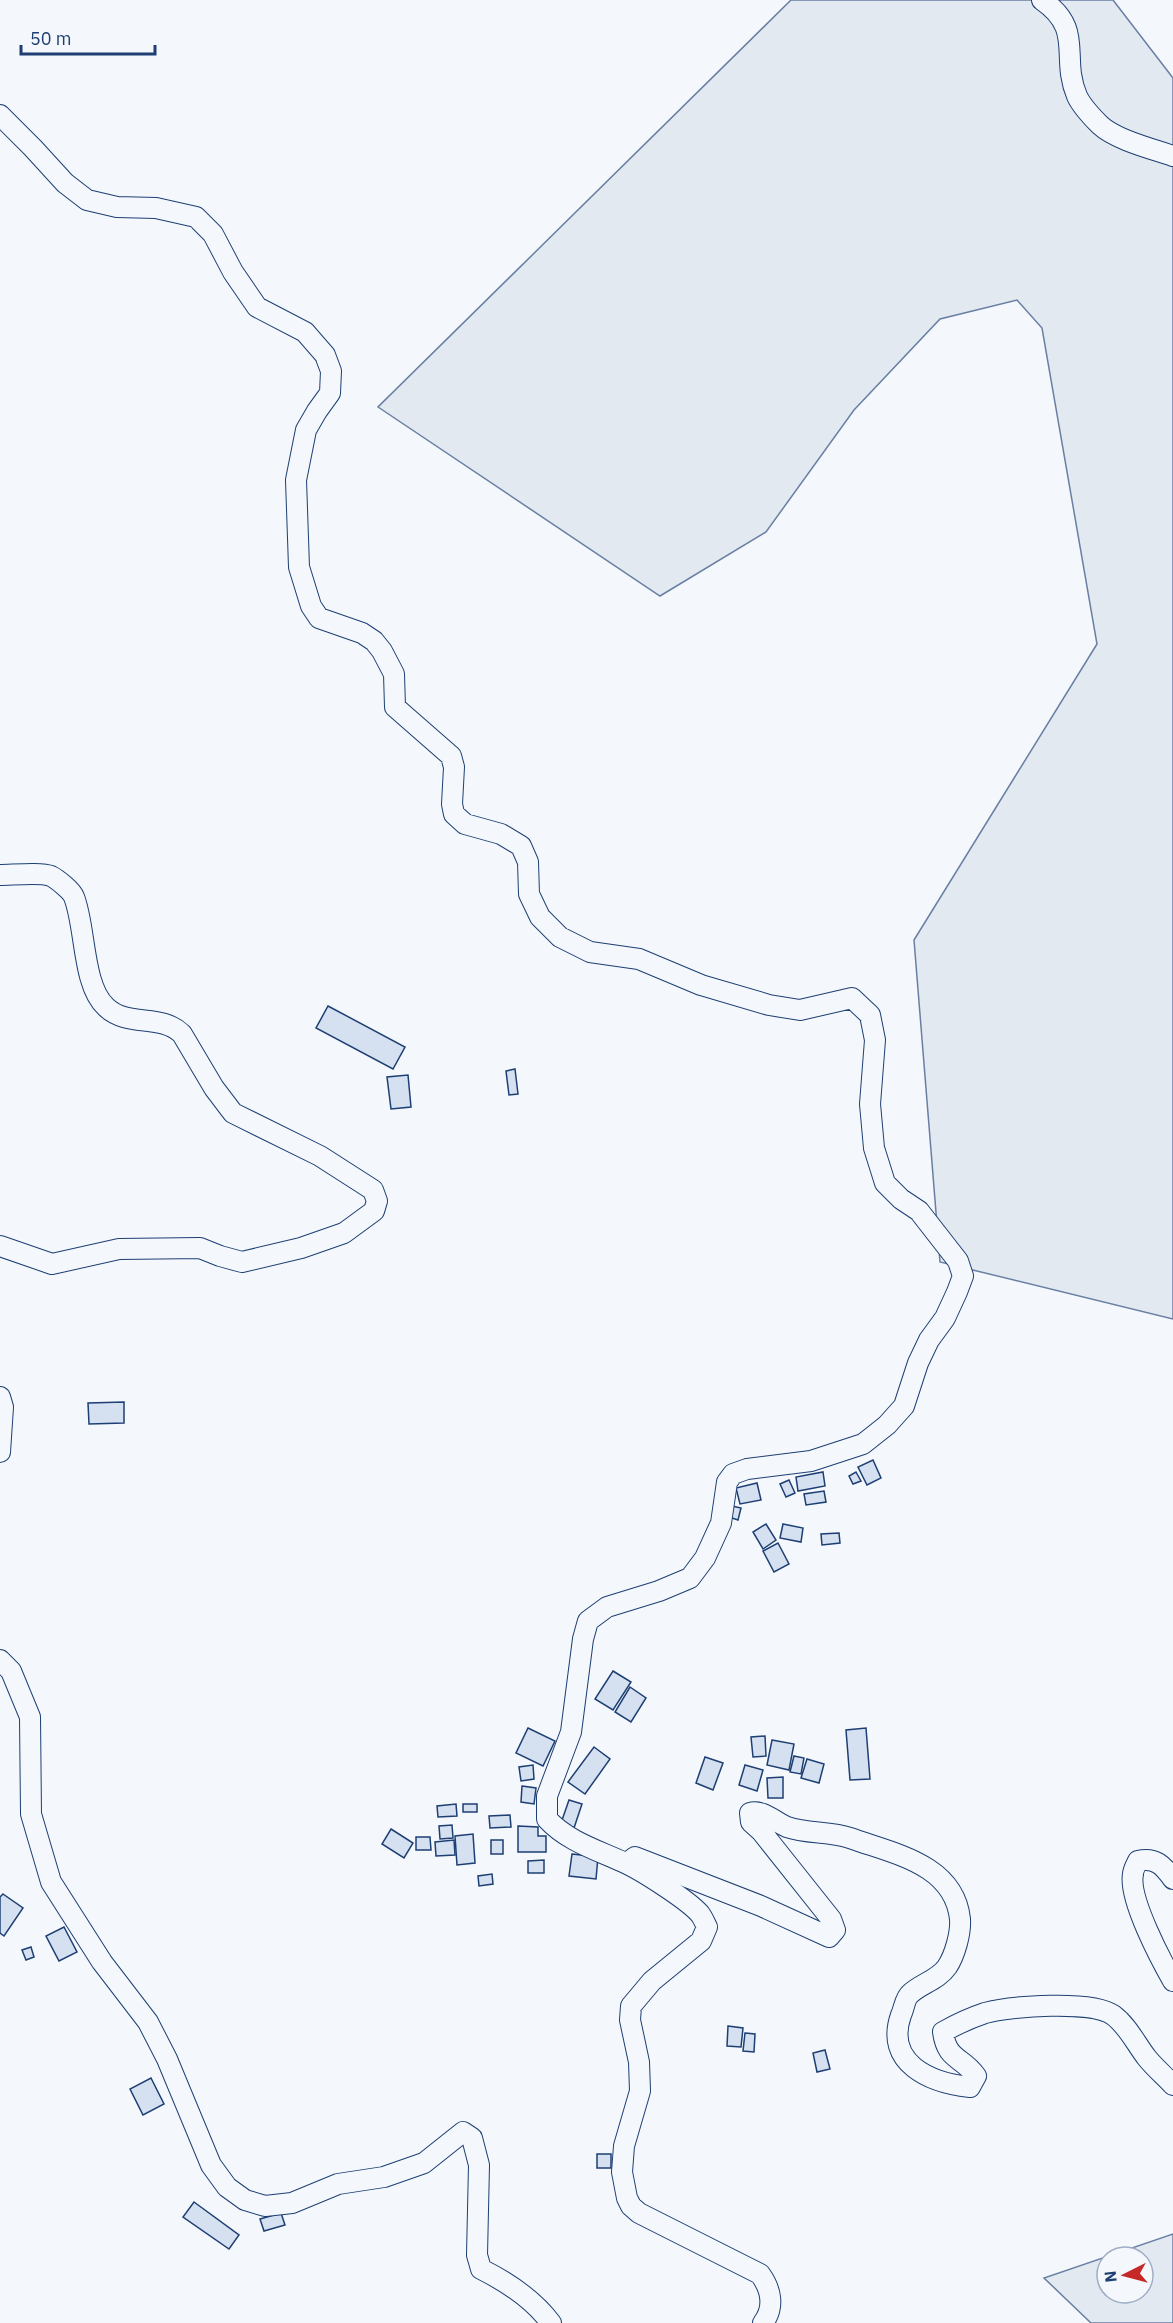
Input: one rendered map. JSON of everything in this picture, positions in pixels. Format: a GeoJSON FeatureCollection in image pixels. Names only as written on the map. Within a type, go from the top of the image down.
{"type":"FeatureCollection","features":[{"type":"Feature","properties":{"kind":"street"},"geometry":{"type":"LineString","coordinates":[[1042,0],[1053,8],[1068,29],[1071,70],[1078,97],[1102,126],[1136,144],[1173,156]]}},
{"type":"Feature","properties":{"kind":"street"},"geometry":{"type":"LineString","coordinates":[[0,115],[65,183],[87,200],[117,207],[156,208],[196,217],[213,234],[233,272],[257,307],[305,332],[325,355],[331,371],[330,393],[306,430],[296,480],[299,567],[311,606],[319,618],[362,633],[374,641],[382,651],[394,675],[395,707],[451,756],[454,767],[452,804],[454,814],[465,824],[501,834],[521,846],[528,862],[529,894],[540,917],[560,937],[590,952],[639,959],[701,985],[769,1005],[800,1010],[852,998],[870,1015],[875,1040],[870,1104],[874,1148],[885,1183],[901,1199],[920,1211],[958,1261],[963,1276],[957,1292],[945,1318],[929,1340],[918,1363],[904,1406],[887,1425],[863,1444],[811,1461],[747,1469],[734,1474],[727,1482],[721,1523],[705,1558],[690,1578],[659,1591],[607,1607],[588,1621],[583,1639],[572,1731],[547,1796],[547,1819],[567,1836],[627,1864],[680,1898],[700,1914],[707,1927],[701,1941],[652,1981],[631,2006],[630,2020],[639,2062],[640,2091],[624,2146],[622,2172],[627,2198],[631,2206],[639,2213],[760,2274],[768,2284],[771,2311],[763,2323]]}},
{"type":"Feature","properties":{"kind":"street"},"geometry":{"type":"LineString","coordinates":[[0,875],[50,875],[74,896],[93,987],[107,1008],[131,1020],[159,1022],[176,1028],[182,1034],[214,1088],[233,1113],[320,1156],[373,1190],[377,1201],[374,1211],[344,1233],[301,1248],[242,1262],[200,1248],[119,1249],[52,1264],[0,1246]]}},
{"type":"Feature","properties":{"kind":"street"},"geometry":{"type":"LineString","coordinates":[[0,1397],[3,1407],[0,1452]]}},
{"type":"Feature","properties":{"kind":"street"},"geometry":{"type":"LineString","coordinates":[[0,1660],[11,1671],[30,1717],[31,1814],[51,1882],[102,1962],[148,2022],[167,2059],[211,2165],[227,2187],[245,2200],[265,2206],[292,2203],[338,2184],[384,2176],[424,2163],[463,2132],[472,2138],[478,2165],[477,2256],[481,2268],[539,2307],[550,2323]]}},
{"type":"Feature","properties":{"kind":"street"},"geometry":{"type":"LineString","coordinates":[[627,1864],[635,1857],[761,1906],[829,1937],[835,1930],[831,1919],[761,1830],[751,1822],[750,1813],[760,1812],[788,1827],[846,1837],[918,1863],[938,1875],[956,1897],[961,1927],[946,1968],[908,1995],[897,2027],[903,2057],[916,2071],[970,2087],[976,2076],[968,2064],[954,2058],[945,2045],[943,2032],[959,2022],[988,2012],[1061,2005],[1089,2007],[1112,2013],[1125,2026],[1148,2059],[1173,2085]]}},
{"type":"Feature","properties":{"kind":"street"},"geometry":{"type":"LineString","coordinates":[[1173,1879],[1162,1864],[1148,1859],[1138,1861],[1132,1875],[1144,1921],[1173,1981]]}},
{"type":"Feature","properties":{"kind":"shaded area"},"geometry":{"type":"Polygon","coordinates":[[[791,0],[1113,0],[1173,78],[1173,1319],[940,1262],[914,940],[1097,644],[1042,328],[1017,300],[940,319],[854,410],[766,532],[660,596],[378,407],[791,0]]]}},
{"type":"Feature","properties":{"kind":"shaded area"},"geometry":{"type":"Polygon","coordinates":[[[1173,2234],[1173,2323],[1091,2323],[1044,2278],[1095,2261],[1095,2305],[1155,2305],[1155,2245],[1141,2245],[1173,2234]]]}},
{"type":"Feature","properties":{"kind":"building"},"geometry":{"type":"Polygon","coordinates":[[[328,1006],[405,1047],[393,1069],[316,1028],[328,1006]]]}},
{"type":"Feature","properties":{"kind":"building"},"geometry":{"type":"Polygon","coordinates":[[[515,1069],[518,1094],[509,1095],[506,1071],[515,1069]]]}},
{"type":"Feature","properties":{"kind":"building"},"geometry":{"type":"Polygon","coordinates":[[[408,1075],[411,1107],[391,1109],[387,1077],[408,1075]]]}},
{"type":"Feature","properties":{"kind":"building"},"geometry":{"type":"Polygon","coordinates":[[[124,1402],[124,1423],[89,1424],[88,1403],[124,1402]]]}},
{"type":"Feature","properties":{"kind":"building"},"geometry":{"type":"Polygon","coordinates":[[[873,1460],[881,1478],[867,1485],[858,1467],[873,1460]]]}},
{"type":"Feature","properties":{"kind":"building"},"geometry":{"type":"Polygon","coordinates":[[[823,1472],[825,1486],[798,1491],[796,1477],[823,1472]]]}},
{"type":"Feature","properties":{"kind":"building"},"geometry":{"type":"Polygon","coordinates":[[[856,1472],[861,1481],[853,1484],[849,1476],[856,1472]]]}},
{"type":"Feature","properties":{"kind":"building"},"geometry":{"type":"Polygon","coordinates":[[[789,1480],[795,1493],[786,1497],[780,1484],[789,1480]]]}},
{"type":"Feature","properties":{"kind":"building"},"geometry":{"type":"Polygon","coordinates":[[[757,1483],[761,1500],[740,1504],[736,1488],[757,1483]]]}},
{"type":"Feature","properties":{"kind":"building"},"geometry":{"type":"Polygon","coordinates":[[[824,1491],[826,1502],[806,1505],[804,1494],[824,1491]]]}},
{"type":"Feature","properties":{"kind":"building"},"geometry":{"type":"Polygon","coordinates":[[[732,1506],[741,1508],[738,1520],[729,1517],[732,1506]]]}},
{"type":"Feature","properties":{"kind":"building"},"geometry":{"type":"Polygon","coordinates":[[[766,1524],[776,1540],[763,1549],[753,1532],[766,1524]]]}},
{"type":"Feature","properties":{"kind":"building"},"geometry":{"type":"Polygon","coordinates":[[[783,1524],[803,1528],[801,1542],[780,1538],[783,1524]]]}},
{"type":"Feature","properties":{"kind":"building"},"geometry":{"type":"Polygon","coordinates":[[[839,1533],[840,1543],[822,1545],[821,1534],[839,1533]]]}},
{"type":"Feature","properties":{"kind":"building"},"geometry":{"type":"Polygon","coordinates":[[[778,1543],[789,1564],[774,1572],[763,1551],[778,1543]]]}},
{"type":"Feature","properties":{"kind":"building"},"geometry":{"type":"Polygon","coordinates":[[[613,1671],[631,1682],[613,1710],[595,1699],[613,1671]]]}},
{"type":"Feature","properties":{"kind":"building"},"geometry":{"type":"Polygon","coordinates":[[[630,1687],[646,1698],[631,1722],[615,1712],[630,1687]]]}},
{"type":"Feature","properties":{"kind":"building"},"geometry":{"type":"Polygon","coordinates":[[[528,1728],[555,1741],[543,1766],[516,1753],[528,1728]]]}},
{"type":"Feature","properties":{"kind":"building"},"geometry":{"type":"Polygon","coordinates":[[[866,1728],[870,1779],[850,1780],[846,1730],[866,1728]]]}},
{"type":"Feature","properties":{"kind":"building"},"geometry":{"type":"Polygon","coordinates":[[[765,1736],[766,1756],[753,1757],[751,1737],[765,1736]]]}},
{"type":"Feature","properties":{"kind":"building"},"geometry":{"type":"Polygon","coordinates":[[[772,1740],[794,1744],[789,1770],[767,1765],[772,1740]]]}},
{"type":"Feature","properties":{"kind":"building"},"geometry":{"type":"Polygon","coordinates":[[[594,1747],[610,1759],[585,1794],[568,1782],[594,1747]]]}},
{"type":"Feature","properties":{"kind":"building"},"geometry":{"type":"Polygon","coordinates":[[[794,1756],[804,1758],[801,1774],[790,1772],[794,1756]]]}},
{"type":"Feature","properties":{"kind":"building"},"geometry":{"type":"Polygon","coordinates":[[[705,1757],[723,1763],[713,1790],[696,1783],[705,1757]]]}},
{"type":"Feature","properties":{"kind":"building"},"geometry":{"type":"Polygon","coordinates":[[[807,1759],[824,1764],[819,1783],[801,1778],[807,1759]]]}},
{"type":"Feature","properties":{"kind":"building"},"geometry":{"type":"Polygon","coordinates":[[[533,1765],[534,1779],[521,1781],[519,1767],[533,1765]]]}},
{"type":"Feature","properties":{"kind":"building"},"geometry":{"type":"Polygon","coordinates":[[[745,1765],[763,1770],[757,1791],[739,1785],[745,1765]]]}},
{"type":"Feature","properties":{"kind":"building"},"geometry":{"type":"Polygon","coordinates":[[[783,1777],[783,1798],[768,1798],[767,1778],[783,1777]]]}},
{"type":"Feature","properties":{"kind":"building"},"geometry":{"type":"Polygon","coordinates":[[[522,1786],[536,1788],[534,1804],[521,1802],[522,1786]]]}},
{"type":"Feature","properties":{"kind":"building"},"geometry":{"type":"Polygon","coordinates":[[[569,1800],[582,1804],[574,1828],[561,1823],[569,1800]]]}},
{"type":"Feature","properties":{"kind":"building"},"geometry":{"type":"Polygon","coordinates":[[[456,1804],[457,1816],[438,1817],[437,1806],[456,1804]]]}},
{"type":"Feature","properties":{"kind":"building"},"geometry":{"type":"Polygon","coordinates":[[[463,1804],[477,1804],[477,1812],[463,1812],[463,1804]]]}},
{"type":"Feature","properties":{"kind":"building"},"geometry":{"type":"Polygon","coordinates":[[[510,1815],[511,1827],[490,1828],[489,1816],[510,1815]]]}},
{"type":"Feature","properties":{"kind":"building"},"geometry":{"type":"Polygon","coordinates":[[[452,1825],[453,1838],[440,1839],[439,1826],[452,1825]]]}},
{"type":"Feature","properties":{"kind":"building"},"geometry":{"type":"Polygon","coordinates":[[[518,1826],[538,1827],[538,1836],[546,1836],[546,1852],[518,1852],[518,1826]]]}},
{"type":"Feature","properties":{"kind":"building"},"geometry":{"type":"Polygon","coordinates":[[[391,1829],[413,1843],[404,1858],[382,1844],[391,1829]]]}},
{"type":"Feature","properties":{"kind":"building"},"geometry":{"type":"Polygon","coordinates":[[[473,1834],[475,1863],[457,1865],[455,1836],[473,1834]]]}},
{"type":"Feature","properties":{"kind":"building"},"geometry":{"type":"Polygon","coordinates":[[[416,1837],[430,1837],[431,1850],[416,1850],[416,1837]]]}},
{"type":"Feature","properties":{"kind":"building"},"geometry":{"type":"Polygon","coordinates":[[[454,1840],[455,1855],[436,1856],[435,1842],[454,1840]]]}},
{"type":"Feature","properties":{"kind":"building"},"geometry":{"type":"Polygon","coordinates":[[[491,1840],[503,1840],[503,1854],[491,1854],[491,1840]]]}},
{"type":"Feature","properties":{"kind":"building"},"geometry":{"type":"Polygon","coordinates":[[[572,1854],[598,1857],[596,1879],[569,1876],[572,1854]]]}},
{"type":"Feature","properties":{"kind":"building"},"geometry":{"type":"Polygon","coordinates":[[[544,1860],[544,1873],[528,1873],[528,1861],[544,1860]]]}},
{"type":"Feature","properties":{"kind":"building"},"geometry":{"type":"Polygon","coordinates":[[[492,1874],[493,1884],[479,1886],[478,1876],[492,1874]]]}},
{"type":"Feature","properties":{"kind":"building"},"geometry":{"type":"Polygon","coordinates":[[[3,1894],[23,1908],[4,1936],[0,1933],[0,1897],[3,1894]]]}},
{"type":"Feature","properties":{"kind":"building"},"geometry":{"type":"Polygon","coordinates":[[[64,1927],[77,1952],[59,1961],[46,1936],[64,1927]]]}},
{"type":"Feature","properties":{"kind":"building"},"geometry":{"type":"Polygon","coordinates":[[[31,1947],[34,1957],[26,1960],[22,1950],[31,1947]]]}},
{"type":"Feature","properties":{"kind":"building"},"geometry":{"type":"Polygon","coordinates":[[[728,2026],[743,2028],[741,2047],[727,2046],[728,2026]]]}},
{"type":"Feature","properties":{"kind":"building"},"geometry":{"type":"Polygon","coordinates":[[[745,2033],[755,2034],[754,2052],[743,2051],[745,2033]]]}},
{"type":"Feature","properties":{"kind":"building"},"geometry":{"type":"Polygon","coordinates":[[[825,2050],[830,2069],[817,2072],[813,2053],[825,2050]]]}},
{"type":"Feature","properties":{"kind":"building"},"geometry":{"type":"Polygon","coordinates":[[[151,2078],[164,2104],[143,2115],[130,2089],[151,2078]]]}},
{"type":"Feature","properties":{"kind":"building"},"geometry":{"type":"Polygon","coordinates":[[[597,2154],[611,2154],[611,2168],[597,2168],[597,2154]]]}},
{"type":"Feature","properties":{"kind":"building"},"geometry":{"type":"Polygon","coordinates":[[[194,2202],[239,2235],[229,2249],[183,2217],[194,2202]]]}},
{"type":"Feature","properties":{"kind":"building"},"geometry":{"type":"Polygon","coordinates":[[[281,2213],[285,2225],[264,2231],[260,2219],[281,2213]]]}}]}
